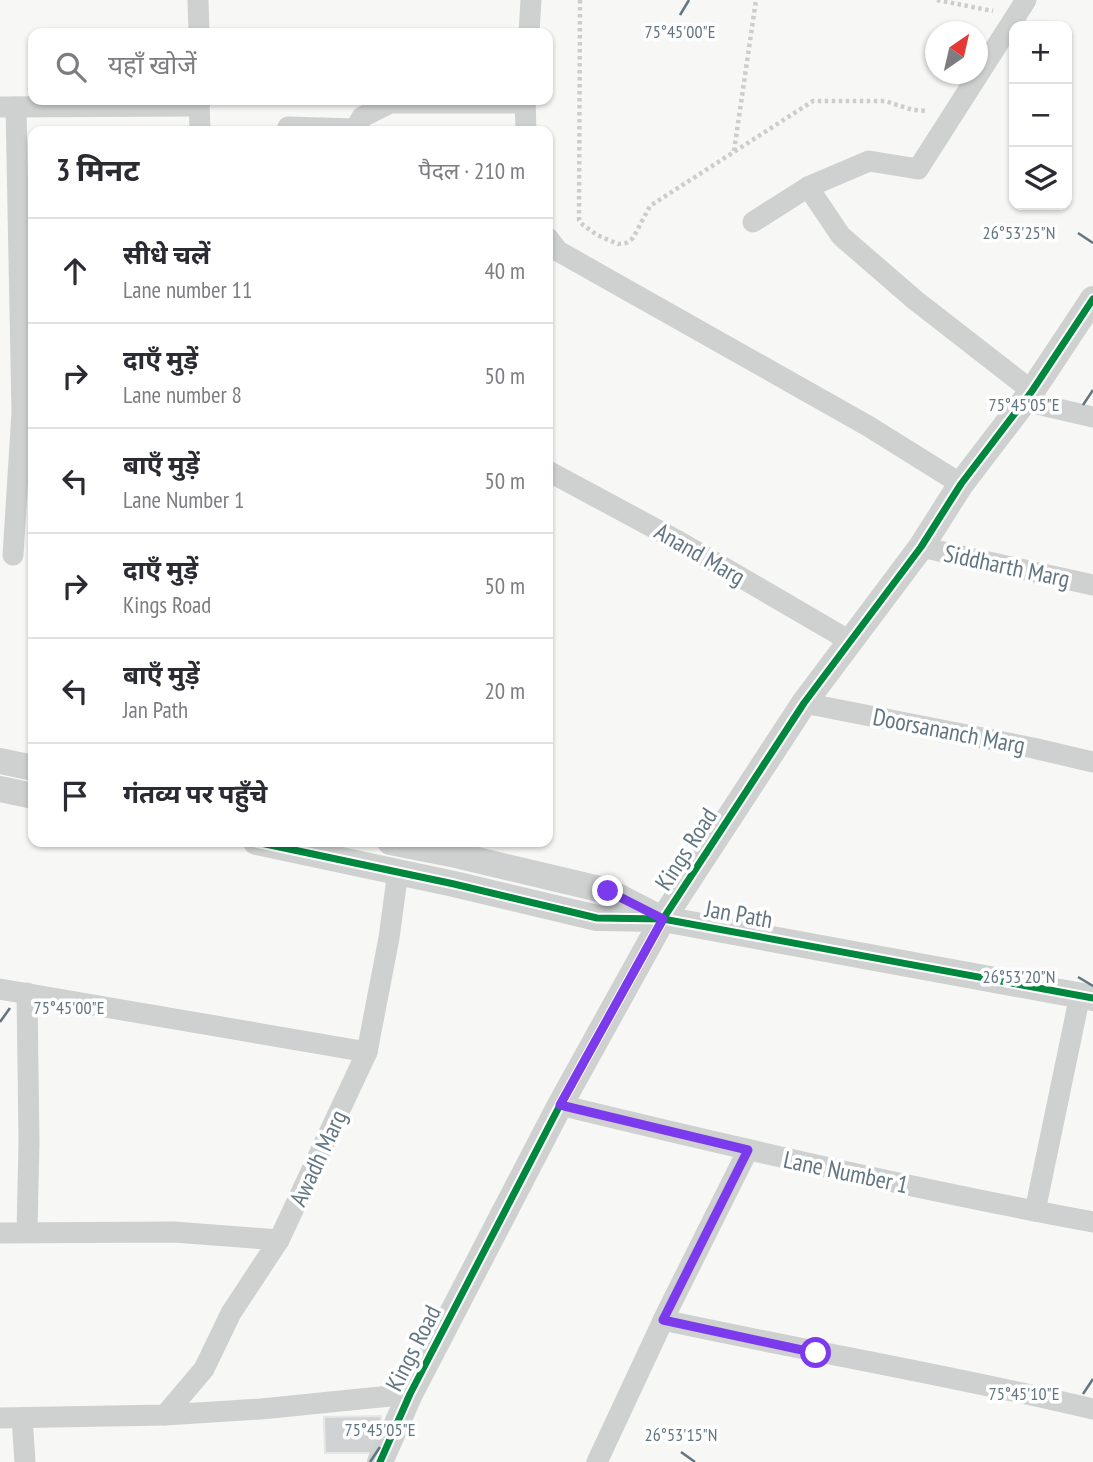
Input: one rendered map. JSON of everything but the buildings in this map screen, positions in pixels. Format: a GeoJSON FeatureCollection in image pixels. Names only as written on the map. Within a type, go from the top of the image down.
{"type":"FeatureCollection","features":[{"type":"Feature","properties":{"kind":"street"},"geometry":{"type":"LineString","coordinates":[[198,0],[199,28]]}},
{"type":"Feature","properties":{"kind":"street"},"geometry":{"type":"LineString","coordinates":[[529,28],[531,0]]}},
{"type":"Feature","properties":{"kind":"street"},"geometry":{"type":"LineString","coordinates":[[753,222],[808,187],[869,161],[918,169],[1026,0]]}},
{"type":"Feature","properties":{"kind":"street"},"geometry":{"type":"LineString","coordinates":[[16,556],[22,413],[8,107],[104,105]]}},
{"type":"Feature","properties":{"kind":"street"},"geometry":{"type":"LineString","coordinates":[[199,105],[200,126]]}},
{"type":"Feature","properties":{"kind":"street"},"geometry":{"type":"LineString","coordinates":[[357,126],[362,117],[386,105]]}},
{"type":"Feature","properties":{"kind":"street"},"geometry":{"type":"LineString","coordinates":[[525,105],[526,126]]}},
{"type":"Feature","properties":{"kind":"street"},"geometry":{"type":"LineString","coordinates":[[808,187],[841,236],[1028,396],[1093,417]]}},
{"type":"Feature","properties":{"kind":"street"},"geometry":{"type":"LineString","coordinates":[[553,244],[558,251],[845,413],[961,484]]}},
{"type":"Feature","properties":{"kind":"street","name":"Kings Road"},"geometry":{"type":"LineString","coordinates":[[380,1462],[410,1394],[560,1105],[663,919],[804,703],[921,547],[961,484],[1028,396],[1093,299]]}},
{"type":"Feature","properties":{"kind":"street","name":"Anand Marg"},"geometry":{"type":"LineString","coordinates":[[553,474],[680,542],[850,641]]}},
{"type":"Feature","properties":{"kind":"street","name":"Siddharth Marg"},"geometry":{"type":"LineString","coordinates":[[921,547],[1093,585]]}},
{"type":"Feature","properties":{"kind":"street","name":"Doorsananch Marg"},"geometry":{"type":"LineString","coordinates":[[804,703],[1093,762]]}},
{"type":"Feature","properties":{"kind":"street"},"geometry":{"type":"LineString","coordinates":[[0,761],[28,767]]}},
{"type":"Feature","properties":{"kind":"street"},"geometry":{"type":"LineString","coordinates":[[0,789],[28,795]]}},
{"type":"Feature","properties":{"kind":"street","name":"Jan Path"},"geometry":{"type":"LineString","coordinates":[[280,847],[398,871],[597,918],[663,919],[1087,996]]}},
{"type":"Feature","properties":{"kind":"street"},"geometry":{"type":"LineString","coordinates":[[454,884],[456,848]]}},
{"type":"Feature","properties":{"kind":"street","name":"Jan Path"},"geometry":{"type":"LineString","coordinates":[[456,848],[608,891],[663,919]]}},
{"type":"Feature","properties":{"kind":"street","name":"Awadh Marg"},"geometry":{"type":"LineString","coordinates":[[165,1415],[204,1369],[231,1313],[279,1240],[367,1052],[389,938],[398,871]]}},
{"type":"Feature","properties":{"kind":"street"},"geometry":{"type":"LineString","coordinates":[[0,989],[367,1052]]}},
{"type":"Feature","properties":{"kind":"street"},"geometry":{"type":"LineString","coordinates":[[27,993],[27,1232]]}},
{"type":"Feature","properties":{"kind":"street"},"geometry":{"type":"LineString","coordinates":[[1035,1211],[1087,996]]}},
{"type":"Feature","properties":{"kind":"street","name":"Lane Number 1"},"geometry":{"type":"LineString","coordinates":[[560,1105],[748,1150],[1093,1222]]}},
{"type":"Feature","properties":{"kind":"street"},"geometry":{"type":"LineString","coordinates":[[597,1462],[663,1320],[748,1150]]}},
{"type":"Feature","properties":{"kind":"street"},"geometry":{"type":"LineString","coordinates":[[0,1233],[174,1232],[279,1240]]}},
{"type":"Feature","properties":{"kind":"street"},"geometry":{"type":"LineString","coordinates":[[663,1320],[816,1353],[989,1385],[1093,1409]]}},
{"type":"Feature","properties":{"kind":"street"},"geometry":{"type":"LineString","coordinates":[[0,1418],[165,1415],[261,1409],[410,1394]]}},
{"type":"Feature","properties":{"kind":"street"},"geometry":{"type":"LineString","coordinates":[[22,1418],[25,1462]]}},
{"type":"Feature","properties":{"kind":"path"},"geometry":{"type":"LineString","coordinates":[[580,0],[579,220],[583,225],[618,244],[633,238],[650,206],[813,101],[885,101],[927,112],[936,105]]}},
{"type":"Feature","properties":{"kind":"path"},"geometry":{"type":"LineString","coordinates":[[734,151],[756,0]]}},
{"type":"Feature","properties":{"kind":"path"},"geometry":{"type":"LineString","coordinates":[[937,0],[993,10]]}},
{"type":"Feature","properties":{"kind":"cycle path"},"geometry":{"type":"LineString","coordinates":[[380,1462],[410,1394],[560,1105],[663,919],[804,703],[921,547],[961,484],[1032,391],[1093,299]]}},
{"type":"Feature","properties":{"kind":"cycle path"},"geometry":{"type":"LineString","coordinates":[[280,847],[597,918],[663,919],[1093,998]]}},
{"type":"Feature","properties":{"kind":"route"},"geometry":{"type":"LineString","coordinates":[[608,891],[663,919],[560,1105],[748,1150],[663,1320],[816,1353]]}}]}
